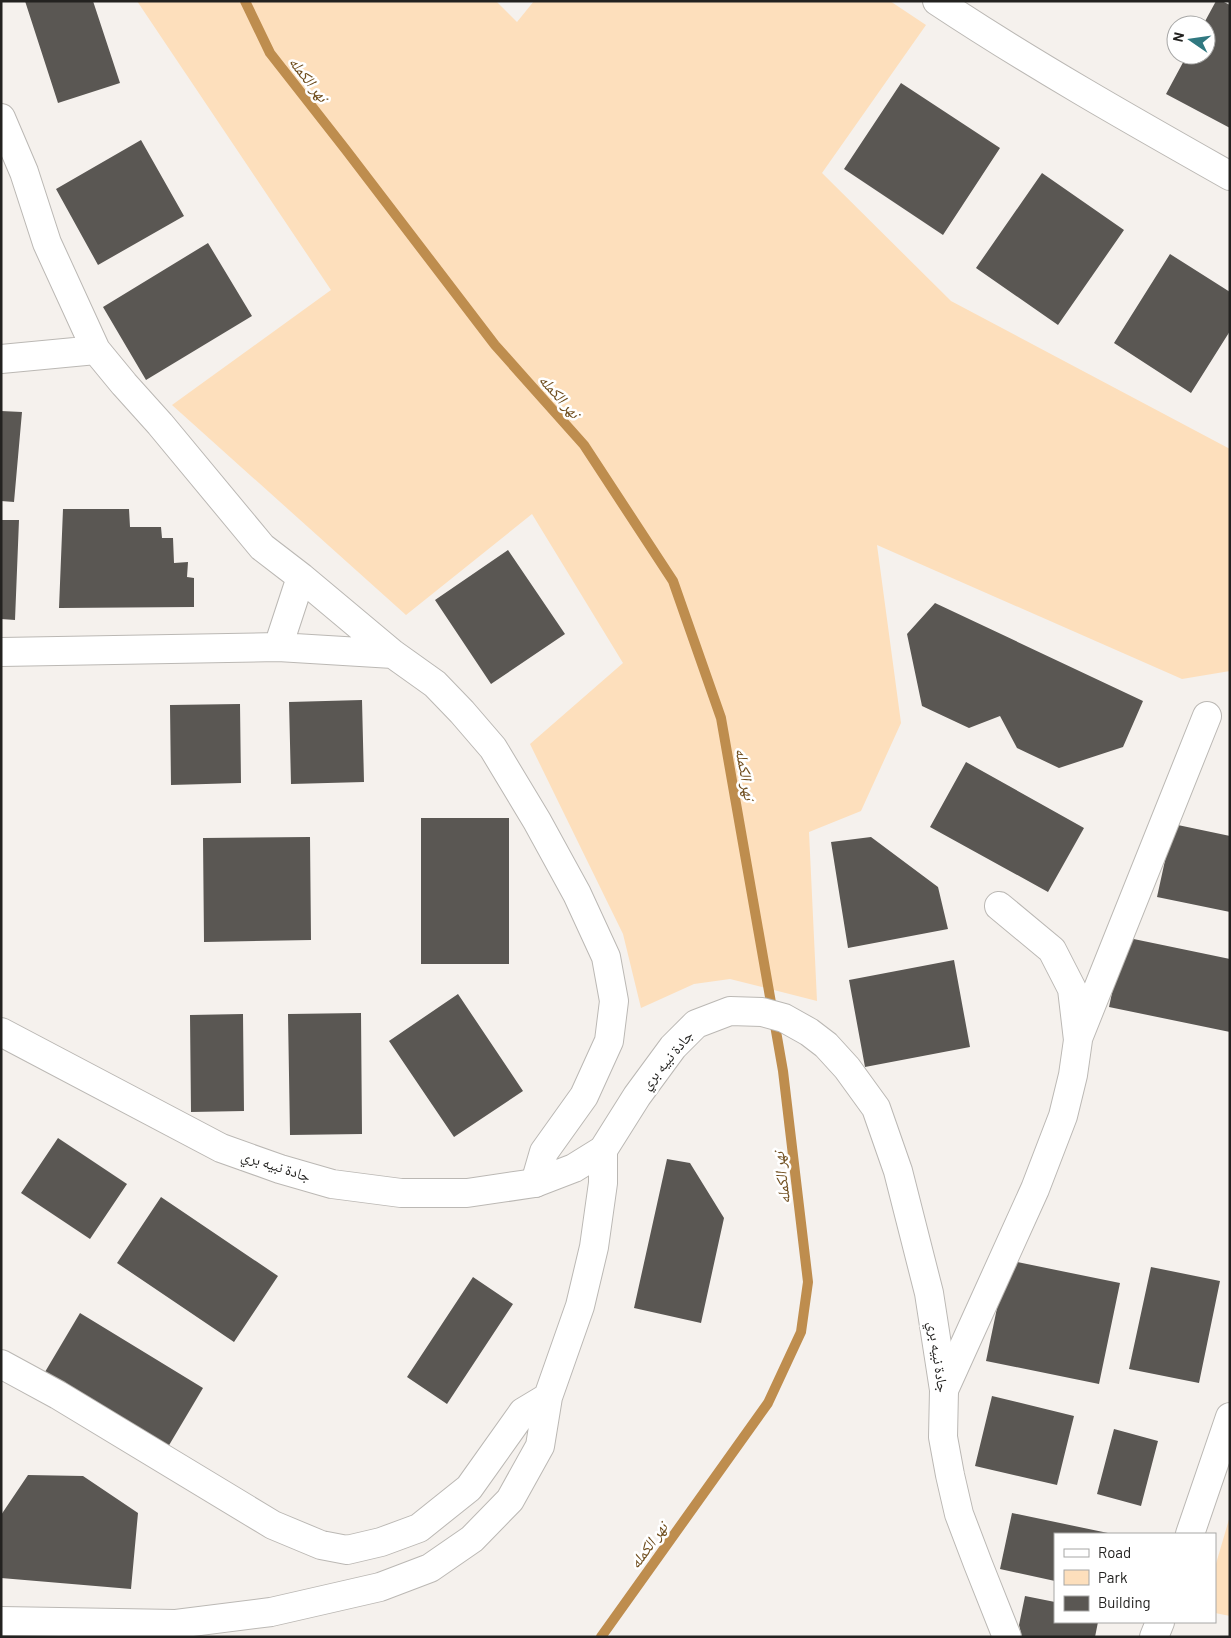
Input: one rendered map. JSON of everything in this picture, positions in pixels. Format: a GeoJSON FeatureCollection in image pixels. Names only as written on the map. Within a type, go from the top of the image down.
{"type":"FeatureCollection","features":[{"type":"Feature","properties":{"kind":"street"},"geometry":{"type":"LineString","coordinates":[[937,1],[996,39],[1230,176]]}},
{"type":"Feature","properties":{"kind":"street"},"geometry":{"type":"LineString","coordinates":[[1,118],[24,172],[47,243],[96,350],[262,547],[393,654],[435,684],[492,748],[537,821],[577,894],[606,957],[614,1001],[609,1041],[584,1096],[544,1152],[535,1182]]}},
{"type":"Feature","properties":{"kind":"street"},"geometry":{"type":"LineString","coordinates":[[1,359],[96,350]]}},
{"type":"Feature","properties":{"kind":"street"},"geometry":{"type":"LineString","coordinates":[[278,647],[301,577]]}},
{"type":"Feature","properties":{"kind":"street"},"geometry":{"type":"LineString","coordinates":[[1,652],[278,647],[393,654]]}},
{"type":"Feature","properties":{"kind":"street"},"geometry":{"type":"LineString","coordinates":[[944,1390],[1039,1180],[1063,1116],[1073,1075],[1078,1040],[1207,716]]}},
{"type":"Feature","properties":{"kind":"street"},"geometry":{"type":"LineString","coordinates":[[999,906],[1052,950],[1072,989],[1078,1040]]}},
{"type":"Feature","properties":{"kind":"street","name":"جادة نبيه بري"},"geometry":{"type":"LineString","coordinates":[[1,1032],[221,1148],[280,1169],[332,1184],[401,1193],[467,1193],[535,1182],[574,1168],[603,1150],[637,1096],[673,1047],[696,1024],[730,1011],[762,1012],[784,1018],[809,1032],[826,1045],[847,1068],[876,1108],[898,1171],[929,1293],[944,1390],[943,1437],[959,1514],[1007,1637]]}},
{"type":"Feature","properties":{"kind":"street"},"geometry":{"type":"LineString","coordinates":[[1,1621],[176,1624],[271,1612],[380,1587],[430,1568],[472,1539],[510,1500],[540,1446],[548,1397],[580,1306],[594,1247],[603,1183],[603,1150]]}},
{"type":"Feature","properties":{"kind":"street"},"geometry":{"type":"LineString","coordinates":[[1,1364],[58,1395],[273,1525],[321,1546],[347,1550],[381,1542],[419,1528],[469,1488],[523,1412],[548,1397]]}},
{"type":"Feature","properties":{"kind":"street"},"geometry":{"type":"LineString","coordinates":[[1190,1533],[1230,1418]]}},
{"type":"Feature","properties":{"kind":"street"},"geometry":{"type":"LineString","coordinates":[[1154,1637],[1160,1623]]}},
{"type":"Feature","properties":{"kind":"green space"},"geometry":{"type":"Polygon","coordinates":[[[137,1],[496,1],[517,22],[534,1],[890,1],[926,25],[822,173],[951,301],[1230,449],[1230,671],[1182,679],[877,545],[901,723],[861,811],[809,832],[817,1001],[730,979],[694,984],[641,1008],[623,934],[530,744],[623,663],[532,514],[406,615],[172,405],[331,290],[137,1]]]}},
{"type":"Feature","properties":{"kind":"green space"},"geometry":{"type":"Polygon","coordinates":[[[1230,1516],[1230,1616],[1216,1613],[1216,1564],[1230,1516]]]}},
{"type":"Feature","properties":{"kind":"building"},"geometry":{"type":"Polygon","coordinates":[[[25,1],[93,1],[120,83],[58,103],[25,1]]]}},
{"type":"Feature","properties":{"kind":"building"},"geometry":{"type":"Polygon","coordinates":[[[1216,1],[1222,1],[1230,5],[1230,128],[1166,94],[1182,65],[1216,65],[1216,15],[1208,15],[1216,1]]]}},
{"type":"Feature","properties":{"kind":"building"},"geometry":{"type":"Polygon","coordinates":[[[901,83],[1000,148],[943,235],[844,169],[901,83]]]}},
{"type":"Feature","properties":{"kind":"building"},"geometry":{"type":"Polygon","coordinates":[[[141,140],[184,216],[98,265],[56,189],[141,140]]]}},
{"type":"Feature","properties":{"kind":"building"},"geometry":{"type":"Polygon","coordinates":[[[1042,173],[1124,230],[1058,325],[976,268],[1042,173]]]}},
{"type":"Feature","properties":{"kind":"building"},"geometry":{"type":"Polygon","coordinates":[[[208,243],[252,316],[146,380],[103,307],[208,243]]]}},
{"type":"Feature","properties":{"kind":"building"},"geometry":{"type":"Polygon","coordinates":[[[1170,254],[1230,292],[1230,331],[1191,393],[1114,343],[1170,254]]]}},
{"type":"Feature","properties":{"kind":"building"},"geometry":{"type":"Polygon","coordinates":[[[1,411],[22,412],[14,502],[1,501],[1,411]]]}},
{"type":"Feature","properties":{"kind":"building"},"geometry":{"type":"Polygon","coordinates":[[[63,509],[129,509],[130,527],[161,527],[162,538],[173,538],[174,563],[188,562],[187,577],[194,578],[194,607],[59,608],[63,509]]]}},
{"type":"Feature","properties":{"kind":"building"},"geometry":{"type":"Polygon","coordinates":[[[1,520],[19,520],[15,620],[1,619],[1,520]]]}},
{"type":"Feature","properties":{"kind":"building"},"geometry":{"type":"Polygon","coordinates":[[[508,550],[565,634],[491,684],[435,600],[508,550]]]}},
{"type":"Feature","properties":{"kind":"building"},"geometry":{"type":"Polygon","coordinates":[[[935,603],[1143,701],[1123,747],[1059,768],[1017,748],[1000,716],[969,728],[922,706],[907,634],[935,603]]]}},
{"type":"Feature","properties":{"kind":"building"},"geometry":{"type":"Polygon","coordinates":[[[362,700],[364,782],[291,784],[289,702],[362,700]]]}},
{"type":"Feature","properties":{"kind":"building"},"geometry":{"type":"Polygon","coordinates":[[[240,704],[241,783],[171,785],[170,705],[240,704]]]}},
{"type":"Feature","properties":{"kind":"building"},"geometry":{"type":"Polygon","coordinates":[[[966,762],[1084,828],[1048,892],[930,827],[966,762]]]}},
{"type":"Feature","properties":{"kind":"building"},"geometry":{"type":"Polygon","coordinates":[[[421,818],[509,818],[509,964],[421,964],[421,818]]]}},
{"type":"Feature","properties":{"kind":"building"},"geometry":{"type":"Polygon","coordinates":[[[1173,824],[1230,836],[1230,912],[1157,897],[1173,824]]]}},
{"type":"Feature","properties":{"kind":"building"},"geometry":{"type":"Polygon","coordinates":[[[310,837],[311,940],[204,942],[203,838],[310,837]]]}},
{"type":"Feature","properties":{"kind":"building"},"geometry":{"type":"Polygon","coordinates":[[[871,837],[938,887],[948,929],[848,948],[831,842],[871,837]]]}},
{"type":"Feature","properties":{"kind":"building"},"geometry":{"type":"Polygon","coordinates":[[[1124,937],[1230,959],[1230,1032],[1109,1007],[1124,937]]]}},
{"type":"Feature","properties":{"kind":"building"},"geometry":{"type":"Polygon","coordinates":[[[954,960],[970,1047],[865,1067],[849,980],[954,960]]]}},
{"type":"Feature","properties":{"kind":"building"},"geometry":{"type":"Polygon","coordinates":[[[458,994],[523,1091],[454,1137],[389,1041],[458,994]]]}},
{"type":"Feature","properties":{"kind":"building"},"geometry":{"type":"Polygon","coordinates":[[[361,1013],[362,1134],[290,1135],[288,1014],[361,1013]]]}},
{"type":"Feature","properties":{"kind":"building"},"geometry":{"type":"Polygon","coordinates":[[[243,1014],[244,1111],[191,1112],[190,1015],[243,1014]]]}},
{"type":"Feature","properties":{"kind":"building"},"geometry":{"type":"Polygon","coordinates":[[[58,1138],[127,1184],[90,1239],[21,1193],[58,1138]]]}},
{"type":"Feature","properties":{"kind":"building"},"geometry":{"type":"Polygon","coordinates":[[[667,1159],[690,1163],[724,1218],[701,1323],[634,1308],[667,1159]]]}},
{"type":"Feature","properties":{"kind":"building"},"geometry":{"type":"Polygon","coordinates":[[[161,1197],[278,1276],[234,1342],[117,1263],[161,1197]]]}},
{"type":"Feature","properties":{"kind":"building"},"geometry":{"type":"Polygon","coordinates":[[[1007,1260],[1120,1283],[1099,1384],[986,1361],[1007,1260]]]}},
{"type":"Feature","properties":{"kind":"building"},"geometry":{"type":"Polygon","coordinates":[[[1151,1267],[1220,1281],[1199,1383],[1129,1369],[1151,1267]]]}},
{"type":"Feature","properties":{"kind":"building"},"geometry":{"type":"Polygon","coordinates":[[[473,1277],[513,1304],[447,1404],[407,1377],[473,1277]]]}},
{"type":"Feature","properties":{"kind":"building"},"geometry":{"type":"Polygon","coordinates":[[[80,1313],[203,1388],[165,1452],[42,1377],[80,1313]]]}},
{"type":"Feature","properties":{"kind":"building"},"geometry":{"type":"Polygon","coordinates":[[[992,1396],[1074,1416],[1057,1485],[975,1466],[992,1396]]]}},
{"type":"Feature","properties":{"kind":"building"},"geometry":{"type":"Polygon","coordinates":[[[1114,1429],[1158,1441],[1141,1506],[1097,1494],[1114,1429]]]}},
{"type":"Feature","properties":{"kind":"building"},"geometry":{"type":"Polygon","coordinates":[[[28,1475],[83,1476],[138,1513],[131,1589],[1,1578],[1,1515],[28,1475]]]}},
{"type":"Feature","properties":{"kind":"building"},"geometry":{"type":"Polygon","coordinates":[[[1012,1513],[1108,1533],[1054,1533],[1054,1581],[1000,1569],[1012,1513]]]}},
{"type":"Feature","properties":{"kind":"building"},"geometry":{"type":"Polygon","coordinates":[[[1025,1596],[1054,1602],[1054,1623],[1098,1623],[1095,1637],[1022,1637],[1019,1625],[1025,1596]]]}},
{"type":"Feature","properties":{"kind":"waterway","name":"نهر الكمله"},"geometry":{"type":"LineString","coordinates":[[245,1],[270,53],[495,345],[584,445],[673,581],[721,718],[783,1071],[808,1282],[801,1332],[768,1403],[601,1637]]}}]}
